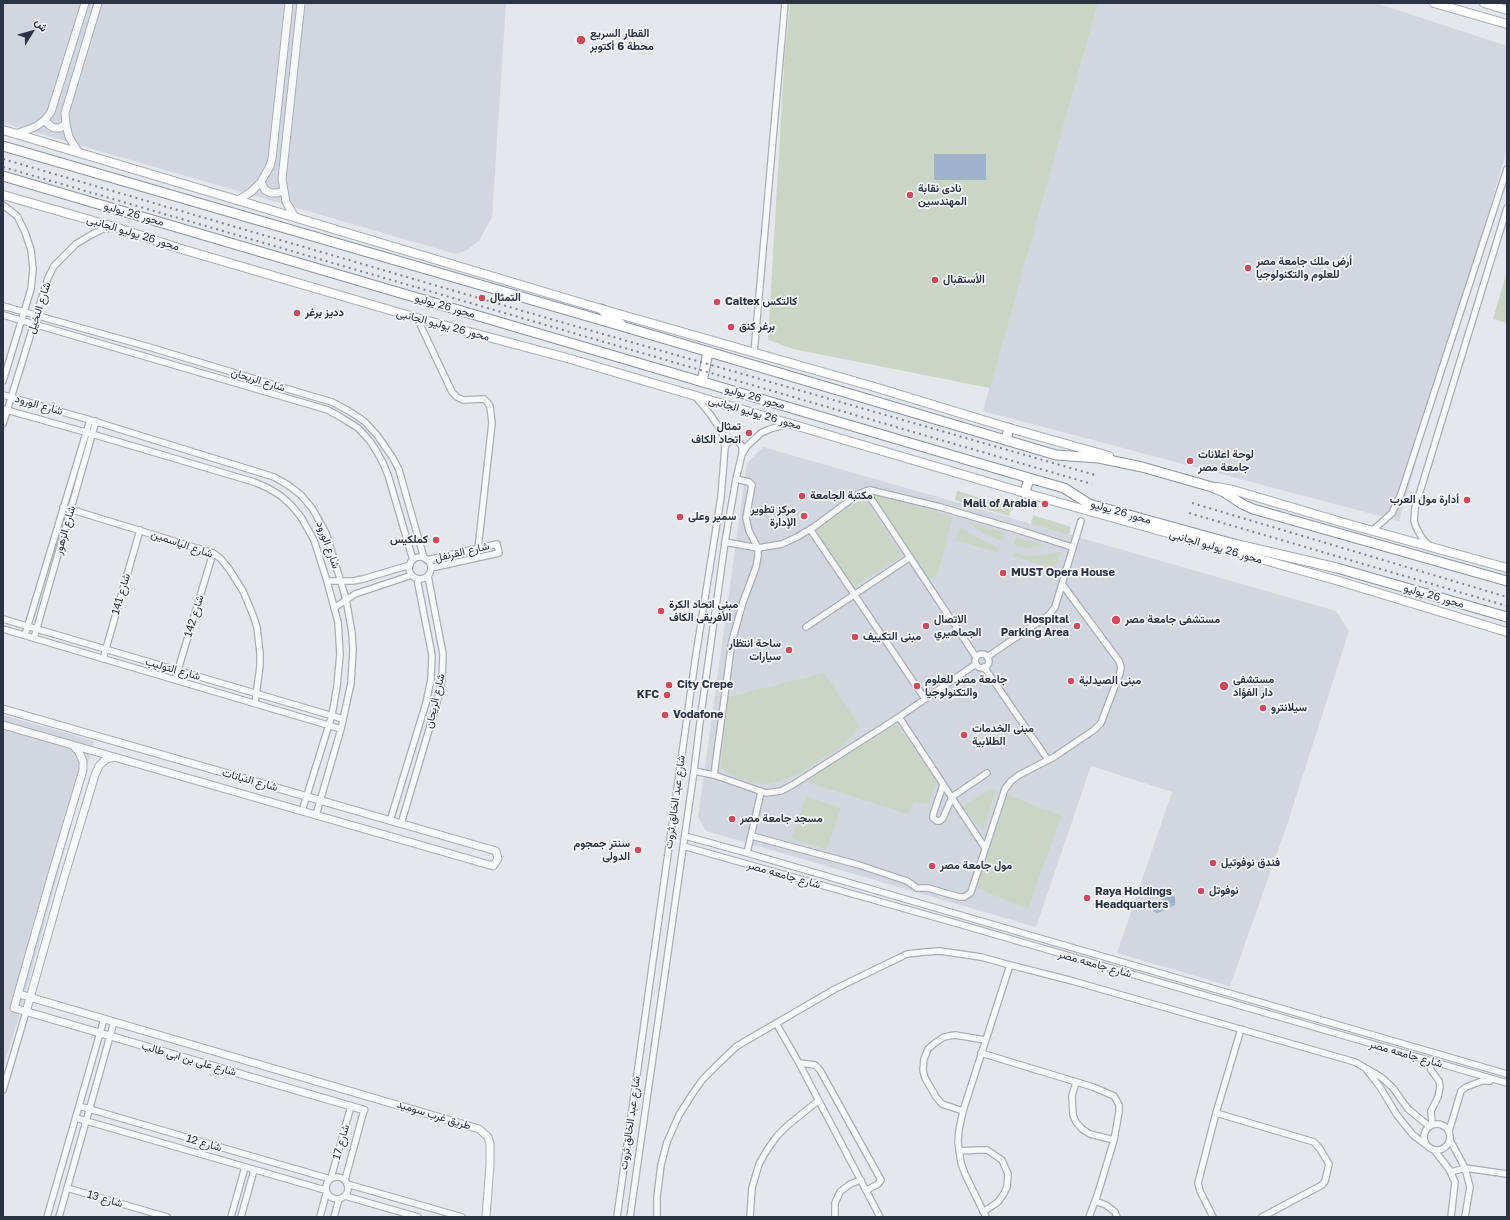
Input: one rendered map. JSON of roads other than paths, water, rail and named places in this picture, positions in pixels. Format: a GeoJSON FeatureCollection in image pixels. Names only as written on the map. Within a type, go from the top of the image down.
{"type":"FeatureCollection","features":[{"type":"Feature","properties":{"kind":"highway"},"geometry":{"type":"LineString","coordinates":[[3,146],[625,327],[1056,455],[1098,458],[1142,467],[1212,486],[1253,509],[1507,581]]}},
{"type":"Feature","properties":{"kind":"highway","name":"محور 26 يوليو"},"geometry":{"type":"LineString","coordinates":[[3,176],[1064,488],[1090,504],[1181,532],[1337,568],[1507,617]]}},
{"type":"Feature","properties":{"kind":"highway"},"geometry":{"type":"LineString","coordinates":[[601,309],[625,327]]}},
{"type":"Feature","properties":{"kind":"highway"},"geometry":{"type":"LineString","coordinates":[[702,382],[708,352]]}},
{"type":"Feature","properties":{"kind":"highway"},"geometry":{"type":"LineString","coordinates":[[1006,440],[1009,428]]}},
{"type":"Feature","properties":{"kind":"highway"},"geometry":{"type":"LineString","coordinates":[[1025,493],[1029,478]]}},
{"type":"Feature","properties":{"kind":"main road"},"geometry":{"type":"LineString","coordinates":[[1434,3],[1507,24]]}},
{"type":"Feature","properties":{"kind":"main road"},"geometry":{"type":"LineString","coordinates":[[1484,3],[1507,10]]}},
{"type":"Feature","properties":{"kind":"main road"},"geometry":{"type":"LineString","coordinates":[[3,130],[601,309],[1142,467]]}},
{"type":"Feature","properties":{"kind":"main road","name":"محور 26 يوليو الجانبى"},"geometry":{"type":"LineString","coordinates":[[3,196],[118,228],[178,248],[417,318],[567,358],[694,396],[792,423],[1025,493],[1181,532],[1346,584],[1507,632]]}},
{"type":"Feature","properties":{"kind":"main road"},"geometry":{"type":"LineString","coordinates":[[1212,486],[1233,490],[1372,531],[1507,568]]}},
{"type":"Feature","properties":{"kind":"street"},"geometry":{"type":"LineString","coordinates":[[16,134],[29,130],[45,120],[54,107],[85,3]]}},
{"type":"Feature","properties":{"kind":"street"},"geometry":{"type":"LineString","coordinates":[[79,154],[69,137],[65,113],[98,3]]}},
{"type":"Feature","properties":{"kind":"street"},"geometry":{"type":"LineString","coordinates":[[238,200],[261,182],[272,160],[289,3]]}},
{"type":"Feature","properties":{"kind":"street"},"geometry":{"type":"LineString","coordinates":[[295,217],[286,202],[282,179],[301,3]]}},
{"type":"Feature","properties":{"kind":"street"},"geometry":{"type":"LineString","coordinates":[[754,353],[785,3]]}},
{"type":"Feature","properties":{"kind":"street"},"geometry":{"type":"LineString","coordinates":[[45,120],[48,125],[54,128],[60,128],[66,124]]}},
{"type":"Feature","properties":{"kind":"street"},"geometry":{"type":"LineString","coordinates":[[1372,531],[1392,513],[1401,494],[1507,169]]}},
{"type":"Feature","properties":{"kind":"street"},"geometry":{"type":"LineString","coordinates":[[261,182],[265,190],[271,193],[277,194],[283,191]]}},
{"type":"Feature","properties":{"kind":"street","name":"شارع النخيل"},"geometry":{"type":"LineString","coordinates":[[3,205],[17,216],[25,232],[31,250],[32,279],[24,312],[3,381]]}},
{"type":"Feature","properties":{"kind":"street"},"geometry":{"type":"LineString","coordinates":[[1430,546],[1422,538],[1416,527],[1414,521],[1415,508],[1507,208]]}},
{"type":"Feature","properties":{"kind":"street","name":"شارع النخيل"},"geometry":{"type":"LineString","coordinates":[[3,424],[5,410],[11,397],[48,278],[54,266],[76,244],[89,236],[103,229],[118,228]]}},
{"type":"Feature","properties":{"kind":"street","name":"شارع الريحان"},"geometry":{"type":"LineString","coordinates":[[3,306],[149,347],[332,402],[364,421],[390,452],[399,470],[426,559]]}},
{"type":"Feature","properties":{"kind":"street","name":"شارع الريحان"},"geometry":{"type":"LineString","coordinates":[[3,315],[328,410],[342,418],[358,428],[378,452],[388,475],[412,562]]}},
{"type":"Feature","properties":{"kind":"street"},"geometry":{"type":"LineString","coordinates":[[417,318],[452,392],[457,398],[463,400],[484,399],[490,406],[492,423],[477,558]]}},
{"type":"Feature","properties":{"kind":"street","name":"شارع الورود"},"geometry":{"type":"LineString","coordinates":[[3,395],[274,476],[301,495],[312,508],[326,533],[346,600],[352,633],[351,683],[341,729],[316,815]]}},
{"type":"Feature","properties":{"kind":"street","name":"شارع عبد الخالق ثروت"},"geometry":{"type":"LineString","coordinates":[[617,1217],[695,662],[720,497],[725,447],[722,432],[717,423],[704,405],[694,396]]}},
{"type":"Feature","properties":{"kind":"street","name":"شارع الورود"},"geometry":{"type":"LineString","coordinates":[[5,410],[89,433],[244,479],[268,488],[281,496],[301,517],[314,540],[327,581],[340,638],[337,686],[332,715],[302,811]]}},
{"type":"Feature","properties":{"kind":"street","name":"شارع الزهور"},"geometry":{"type":"LineString","coordinates":[[25,635],[63,507],[93,421]]}},
{"type":"Feature","properties":{"kind":"street","name":"شارع عبد الخالق ثروت"},"geometry":{"type":"LineString","coordinates":[[630,1217],[685,836],[725,542],[736,479],[742,454],[747,446],[761,433],[792,423]]}},
{"type":"Feature","properties":{"kind":"street","name":"شارع الزهور"},"geometry":{"type":"LineString","coordinates":[[34,638],[71,509],[89,433]]}},
{"type":"Feature","properties":{"kind":"street"},"geometry":{"type":"LineString","coordinates":[[370,441],[377,435]]}},
{"type":"Feature","properties":{"kind":"street"},"geometry":{"type":"LineString","coordinates":[[725,447],[728,442],[733,440],[739,442],[742,447],[742,454]]}},
{"type":"Feature","properties":{"kind":"street"},"geometry":{"type":"LineString","coordinates":[[220,472],[223,460]]}},
{"type":"Feature","properties":{"kind":"street"},"geometry":{"type":"LineString","coordinates":[[244,479],[248,468]]}},
{"type":"Feature","properties":{"kind":"street"},"geometry":{"type":"LineString","coordinates":[[714,775],[732,641],[743,602],[756,567],[758,548],[749,531],[746,518],[752,485],[749,482],[736,479]]}},
{"type":"Feature","properties":{"kind":"street"},"geometry":{"type":"LineString","coordinates":[[725,542],[758,548],[782,544],[810,529],[857,495],[866,491],[875,491],[940,507],[1072,547]]}},
{"type":"Feature","properties":{"kind":"street"},"geometry":{"type":"LineString","coordinates":[[866,491],[976,657],[976,664]]}},
{"type":"Feature","properties":{"kind":"street","name":"شارع الياسمين"},"geometry":{"type":"LineString","coordinates":[[63,507],[213,553],[220,558],[237,579],[254,615],[260,653],[255,703]]}},
{"type":"Feature","properties":{"kind":"street"},"geometry":{"type":"LineString","coordinates":[[987,657],[1049,614],[1055,607],[1080,521]]}},
{"type":"Feature","properties":{"kind":"street"},"geometry":{"type":"LineString","coordinates":[[810,529],[925,699]]}},
{"type":"Feature","properties":{"kind":"street","name":"شارع 141"},"geometry":{"type":"LineString","coordinates":[[103,658],[140,530]]}},
{"type":"Feature","properties":{"kind":"street","name":"شارع القرنفل"},"geometry":{"type":"LineString","coordinates":[[426,559],[497,544],[500,553],[431,568]]}},
{"type":"Feature","properties":{"kind":"street","name":"شارع 142"},"geometry":{"type":"LineString","coordinates":[[175,680],[213,553]]}},
{"type":"Feature","properties":{"kind":"street"},"geometry":{"type":"LineString","coordinates":[[327,581],[363,580],[412,562],[418,558],[426,559],[431,568],[428,576],[423,579],[412,575],[410,570],[412,562]]}},
{"type":"Feature","properties":{"kind":"street"},"geometry":{"type":"LineString","coordinates":[[806,627],[909,558]]}},
{"type":"Feature","properties":{"kind":"street"},"geometry":{"type":"LineString","coordinates":[[334,608],[360,592],[412,575]]}},
{"type":"Feature","properties":{"kind":"street","name":"شارع الريحان"},"geometry":{"type":"LineString","coordinates":[[401,824],[441,688],[443,654],[428,576]]}},
{"type":"Feature","properties":{"kind":"street","name":"شارع الريحان"},"geometry":{"type":"LineString","coordinates":[[390,821],[426,703],[431,679],[432,655],[417,578]]}},
{"type":"Feature","properties":{"kind":"street"},"geometry":{"type":"LineString","coordinates":[[752,836],[859,865],[907,881],[917,888],[928,888],[964,897],[971,892],[1005,789],[1011,781],[1019,775],[1048,760],[1094,730],[1101,723],[1120,672],[1121,667],[1116,658],[1062,584]]}},
{"type":"Feature","properties":{"kind":"street","name":"شارع التوليب"},"geometry":{"type":"LineString","coordinates":[[3,619],[343,719]]}},
{"type":"Feature","properties":{"kind":"street","name":"شارع التوليب"},"geometry":{"type":"LineString","coordinates":[[3,629],[341,729]]}},
{"type":"Feature","properties":{"kind":"street"},"geometry":{"type":"LineString","coordinates":[[976,657],[983,654],[987,657]]}},
{"type":"Feature","properties":{"kind":"street"},"geometry":{"type":"LineString","coordinates":[[984,667],[988,664],[987,657]]}},
{"type":"Feature","properties":{"kind":"street"},"geometry":{"type":"LineString","coordinates":[[694,771],[714,775],[761,792],[776,792],[794,784],[899,717],[976,664]]}},
{"type":"Feature","properties":{"kind":"street"},"geometry":{"type":"LineString","coordinates":[[976,664],[984,667],[1048,760]]}},
{"type":"Feature","properties":{"kind":"street"},"geometry":{"type":"LineString","coordinates":[[426,703],[436,706]]}},
{"type":"Feature","properties":{"kind":"street","name":"شارع النباتات"},"geometry":{"type":"LineString","coordinates":[[3,709],[496,851],[498,859],[493,866],[3,725]]}},
{"type":"Feature","properties":{"kind":"street"},"geometry":{"type":"LineString","coordinates":[[899,717],[985,848]]}},
{"type":"Feature","properties":{"kind":"street"},"geometry":{"type":"LineString","coordinates":[[19,994],[50,880],[83,770],[81,756],[73,745]]}},
{"type":"Feature","properties":{"kind":"street"},"geometry":{"type":"LineString","coordinates":[[3,1090],[95,775],[99,766],[106,759],[116,757]]}},
{"type":"Feature","properties":{"kind":"street"},"geometry":{"type":"LineString","coordinates":[[943,785],[933,815],[937,821],[940,821],[943,818],[952,797],[987,774]]}},
{"type":"Feature","properties":{"kind":"street"},"geometry":{"type":"LineString","coordinates":[[747,853],[761,792]]}},
{"type":"Feature","properties":{"kind":"street","name":"شارع جامعه مصر"},"geometry":{"type":"LineString","coordinates":[[685,836],[1507,1074]]}},
{"type":"Feature","properties":{"kind":"street","name":"شارع جامعه مصر"},"geometry":{"type":"LineString","coordinates":[[683,846],[1507,1083]]}},
{"type":"Feature","properties":{"kind":"street"},"geometry":{"type":"LineString","coordinates":[[657,1217],[657,1197],[661,1165],[667,1142],[679,1115],[703,1079],[737,1046],[835,989],[906,954],[940,951],[981,957],[1069,980],[1355,1062],[1381,1076],[1393,1088],[1408,1109],[1430,1125],[1440,1124],[1449,1131]]}},
{"type":"Feature","properties":{"kind":"street"},"geometry":{"type":"LineString","coordinates":[[959,1151],[987,1150],[1002,1160],[1008,1174],[1007,1187],[1003,1195],[985,1214],[965,1174],[959,1151],[959,1130],[963,1111],[1010,965]]}},
{"type":"Feature","properties":{"kind":"street","name":"شارع على بن ابى طالب"},"geometry":{"type":"LineString","coordinates":[[364,1110],[14,1008],[19,994],[368,1096]]}},
{"type":"Feature","properties":{"kind":"street"},"geometry":{"type":"LineString","coordinates":[[47,1217],[104,1019]]}},
{"type":"Feature","properties":{"kind":"street"},"geometry":{"type":"LineString","coordinates":[[58,1217],[114,1022]]}},
{"type":"Feature","properties":{"kind":"street"},"geometry":{"type":"LineString","coordinates":[[776,1023],[799,1063],[880,1217]]}},
{"type":"Feature","properties":{"kind":"street"},"geometry":{"type":"LineString","coordinates":[[1213,1217],[1200,1191],[1198,1183],[1216,1113],[1241,1029]]}},
{"type":"Feature","properties":{"kind":"street"},"geometry":{"type":"LineString","coordinates":[[963,1111],[942,1104],[936,1097],[925,1078],[923,1070],[924,1059],[928,1049],[944,1037],[955,1035],[986,1040]]}},
{"type":"Feature","properties":{"kind":"street"},"geometry":{"type":"LineString","coordinates":[[981,1053],[1094,1087],[1114,1096],[1119,1105],[1114,1140],[1089,1217]]}},
{"type":"Feature","properties":{"kind":"street"},"geometry":{"type":"LineString","coordinates":[[1425,1144],[1423,1140],[1424,1132],[1430,1125],[1431,1111],[1438,1097],[1440,1088],[1439,1081],[1431,1070],[1428,1061]]}},
{"type":"Feature","properties":{"kind":"street"},"geometry":{"type":"LineString","coordinates":[[799,1063],[815,1065],[820,1070],[881,1180],[878,1184],[867,1190]]}},
{"type":"Feature","properties":{"kind":"street"},"geometry":{"type":"LineString","coordinates":[[1365,1068],[1380,1087],[1397,1116],[1413,1135],[1434,1150],[1451,1172],[1455,1182],[1451,1217]]}},
{"type":"Feature","properties":{"kind":"street"},"geometry":{"type":"LineString","coordinates":[[1465,1217],[1470,1187],[1465,1168],[1450,1140],[1449,1131],[1460,1091],[1482,1081],[1497,1080]]}},
{"type":"Feature","properties":{"kind":"street"},"geometry":{"type":"LineString","coordinates":[[1076,1082],[1072,1096],[1073,1115],[1076,1122],[1082,1129],[1090,1134],[1114,1140]]}},
{"type":"Feature","properties":{"kind":"street","name":"طريق غرب سوميد"},"geometry":{"type":"LineString","coordinates":[[368,1096],[479,1129],[484,1132],[488,1137],[490,1144],[486,1217]]}},
{"type":"Feature","properties":{"kind":"street"},"geometry":{"type":"LineString","coordinates":[[750,1217],[752,1188],[759,1164],[767,1150],[777,1136],[788,1125],[818,1101]]}},
{"type":"Feature","properties":{"kind":"street","name":"شارع 12"},"geometry":{"type":"LineString","coordinates":[[79,1106],[330,1179]]}},
{"type":"Feature","properties":{"kind":"street","name":"شارع 17"},"geometry":{"type":"LineString","coordinates":[[330,1179],[351,1106]]}},
{"type":"Feature","properties":{"kind":"street","name":"شارع 17"},"geometry":{"type":"LineString","coordinates":[[346,1182],[364,1110]]}},
{"type":"Feature","properties":{"kind":"street"},"geometry":{"type":"LineString","coordinates":[[1216,1113],[1314,1142],[1329,1164],[1325,1181],[1322,1185],[1262,1217]]}},
{"type":"Feature","properties":{"kind":"street","name":"شارع 12"},"geometry":{"type":"LineString","coordinates":[[76,1118],[326,1192]]}},
{"type":"Feature","properties":{"kind":"street"},"geometry":{"type":"LineString","coordinates":[[1434,1150],[1446,1147],[1450,1140]]}},
{"type":"Feature","properties":{"kind":"street"},"geometry":{"type":"LineString","coordinates":[[231,1217],[245,1167]]}},
{"type":"Feature","properties":{"kind":"street"},"geometry":{"type":"LineString","coordinates":[[1451,1172],[1465,1168],[1507,1174]]}},
{"type":"Feature","properties":{"kind":"street"},"geometry":{"type":"LineString","coordinates":[[241,1217],[254,1170]]}},
{"type":"Feature","properties":{"kind":"street"},"geometry":{"type":"LineString","coordinates":[[320,1217],[326,1192],[326,1184],[330,1179],[340,1177],[346,1182],[462,1217]]}},
{"type":"Feature","properties":{"kind":"street"},"geometry":{"type":"LineString","coordinates":[[835,1217],[835,1203],[840,1192],[850,1184],[861,1180]]}},
{"type":"Feature","properties":{"kind":"street"},"geometry":{"type":"LineString","coordinates":[[334,1217],[339,1200],[345,1196],[348,1189],[346,1182]]}},
{"type":"Feature","properties":{"kind":"street","name":"شارع 13"},"geometry":{"type":"LineString","coordinates":[[67,1188],[167,1217]]}},
{"type":"Feature","properties":{"kind":"street"},"geometry":{"type":"LineString","coordinates":[[326,1192],[333,1199],[339,1200]]}},
{"type":"Feature","properties":{"kind":"street"},"geometry":{"type":"LineString","coordinates":[[345,1196],[418,1217]]}},
{"type":"Feature","properties":{"kind":"street"},"geometry":{"type":"LineString","coordinates":[[1095,1201],[1106,1205],[1115,1212],[1117,1217]]}},
{"type":"Feature","properties":{"kind":"water"},"geometry":{"type":"Polygon","coordinates":[[[934,154],[986,154],[986,180],[934,180],[934,154]]]}},
{"type":"Feature","properties":{"kind":"water"},"geometry":{"type":"Polygon","coordinates":[[[1169,894],[1175,897],[1175,905],[1158,913],[1154,912],[1152,908],[1153,904],[1160,901],[1165,895],[1169,894]]]}},
{"type":"Feature","properties":{"kind":"railway"},"geometry":{"type":"LineString","coordinates":[[3,159],[554,320],[1095,475]]}},
{"type":"Feature","properties":{"kind":"railway"},"geometry":{"type":"LineString","coordinates":[[3,167],[1092,484]]}},
{"type":"Feature","properties":{"kind":"railway"},"geometry":{"type":"LineString","coordinates":[[1192,503],[1507,597]]}},
{"type":"Feature","properties":{"kind":"railway"},"geometry":{"type":"LineString","coordinates":[[1189,513],[1507,606]]}},
{"type":"Feature","properties":{"kind":"place","name":"القطار السريع محطة 6 أكتوبر"},"geometry":{"type":"Point","coordinates":[581,40]}},
{"type":"Feature","properties":{"kind":"place","name":"نادى نقابة المهندسين"},"geometry":{"type":"Point","coordinates":[910,195]}},
{"type":"Feature","properties":{"kind":"place","name":"أرض ملك جامعة مصر للعلوم والتكنولوجيا"},"geometry":{"type":"Point","coordinates":[1248,268]}},
{"type":"Feature","properties":{"kind":"place","name":"الأستقبال"},"geometry":{"type":"Point","coordinates":[935,280]}},
{"type":"Feature","properties":{"kind":"place","name":"التمثال"},"geometry":{"type":"Point","coordinates":[482,298]}},
{"type":"Feature","properties":{"kind":"place","name":"Caltex كالتكس"},"geometry":{"type":"Point","coordinates":[717,302]}},
{"type":"Feature","properties":{"kind":"place","name":"دديز برغر"},"geometry":{"type":"Point","coordinates":[297,313]}},
{"type":"Feature","properties":{"kind":"place","name":"برغر كنق"},"geometry":{"type":"Point","coordinates":[731,327]}},
{"type":"Feature","properties":{"kind":"place","name":"تمثال اتحاد الكاف"},"geometry":{"type":"Point","coordinates":[749,433]}},
{"type":"Feature","properties":{"kind":"place","name":"لوحة اعلانات جامعة مصر"},"geometry":{"type":"Point","coordinates":[1190,461]}},
{"type":"Feature","properties":{"kind":"place","name":"مكتبة الجامعة"},"geometry":{"type":"Point","coordinates":[802,496]}},
{"type":"Feature","properties":{"kind":"place","name":"أدارة مول العرب"},"geometry":{"type":"Point","coordinates":[1467,500]}},
{"type":"Feature","properties":{"kind":"place","name":"Mall of Arabia"},"geometry":{"type":"Point","coordinates":[1045,504]}},
{"type":"Feature","properties":{"kind":"place","name":"مركز تطوير الإدارة"},"geometry":{"type":"Point","coordinates":[804,516]}},
{"type":"Feature","properties":{"kind":"place","name":"سمير وعلى"},"geometry":{"type":"Point","coordinates":[680,517]}},
{"type":"Feature","properties":{"kind":"place","name":"كملكيس"},"geometry":{"type":"Point","coordinates":[436,540]}},
{"type":"Feature","properties":{"kind":"place","name":"MUST Opera House"},"geometry":{"type":"Point","coordinates":[1003,573]}},
{"type":"Feature","properties":{"kind":"place","name":"مبنى اتحاد الكرة الأفريقى الكاف"},"geometry":{"type":"Point","coordinates":[661,611]}},
{"type":"Feature","properties":{"kind":"place","name":"مستشفى جامعة مصر"},"geometry":{"type":"Point","coordinates":[1116,620]}},
{"type":"Feature","properties":{"kind":"place","name":"الاتصال الجماهيري"},"geometry":{"type":"Point","coordinates":[926,626]}},
{"type":"Feature","properties":{"kind":"place","name":"Hospital Parking Area"},"geometry":{"type":"Point","coordinates":[1077,626]}},
{"type":"Feature","properties":{"kind":"place","name":"مبنى التكييف"},"geometry":{"type":"Point","coordinates":[855,637]}},
{"type":"Feature","properties":{"kind":"place","name":"ساحة انتظار سيارات"},"geometry":{"type":"Point","coordinates":[789,650]}},
{"type":"Feature","properties":{"kind":"place","name":"مبنى الصيدلية"},"geometry":{"type":"Point","coordinates":[1071,681]}},
{"type":"Feature","properties":{"kind":"place","name":"City Crepe"},"geometry":{"type":"Point","coordinates":[669,685]}},
{"type":"Feature","properties":{"kind":"place","name":"جامعة مصر للعلوم والتكنولوجيا"},"geometry":{"type":"Point","coordinates":[917,686]}},
{"type":"Feature","properties":{"kind":"place","name":"مستشفى دار الفؤاد"},"geometry":{"type":"Point","coordinates":[1224,686]}},
{"type":"Feature","properties":{"kind":"place","name":"KFC"},"geometry":{"type":"Point","coordinates":[667,695]}},
{"type":"Feature","properties":{"kind":"place","name":"سيلانترو"},"geometry":{"type":"Point","coordinates":[1263,708]}},
{"type":"Feature","properties":{"kind":"place","name":"Vodafone"},"geometry":{"type":"Point","coordinates":[665,715]}},
{"type":"Feature","properties":{"kind":"place","name":"مبنى الخدمات الطلابية"},"geometry":{"type":"Point","coordinates":[964,735]}},
{"type":"Feature","properties":{"kind":"place","name":"مسجد جامعة مصر"},"geometry":{"type":"Point","coordinates":[732,819]}},
{"type":"Feature","properties":{"kind":"place","name":"سنتر جمجوم الدولى"},"geometry":{"type":"Point","coordinates":[638,850]}},
{"type":"Feature","properties":{"kind":"place","name":"فندق نوفوتيل"},"geometry":{"type":"Point","coordinates":[1213,863]}},
{"type":"Feature","properties":{"kind":"place","name":"مول جامعة مصر"},"geometry":{"type":"Point","coordinates":[932,866]}},
{"type":"Feature","properties":{"kind":"place","name":"نوفوتل"},"geometry":{"type":"Point","coordinates":[1201,891]}},
{"type":"Feature","properties":{"kind":"place","name":"Raya Holdings Headquarters"},"geometry":{"type":"Point","coordinates":[1087,898]}}]}
